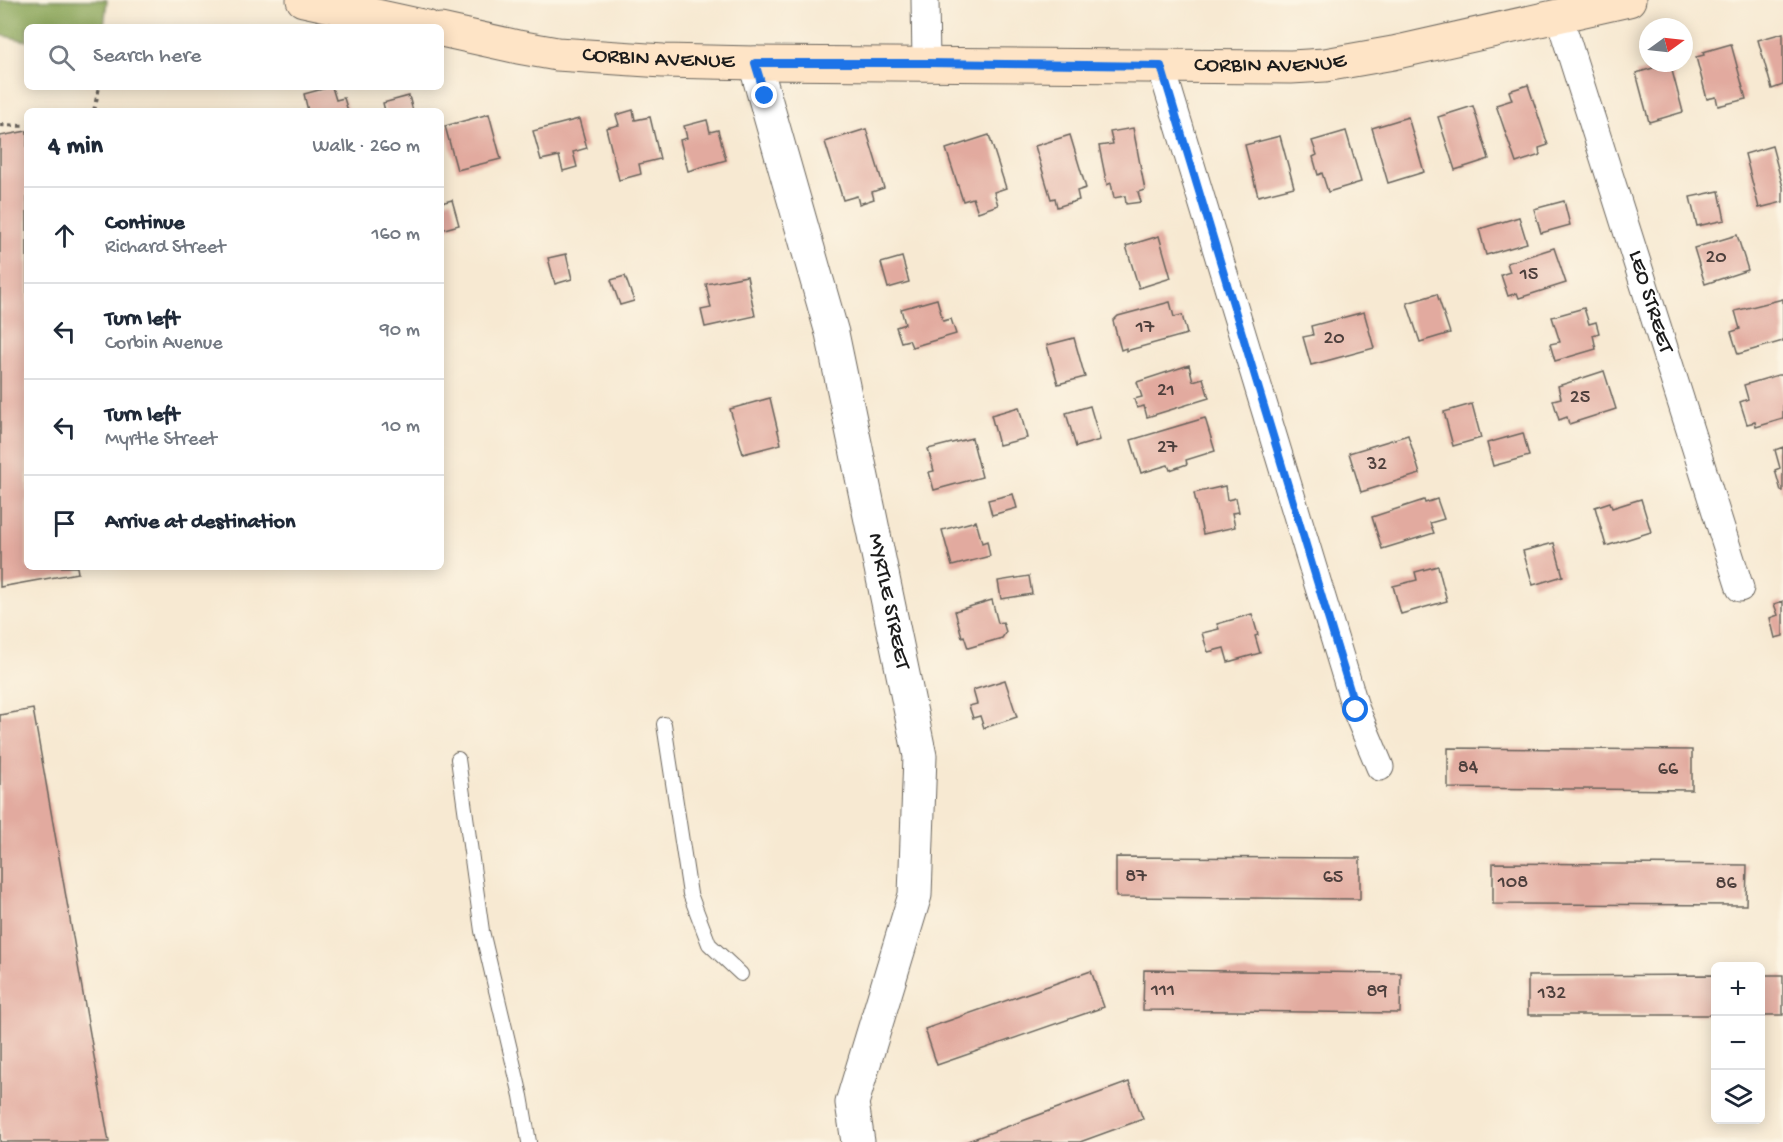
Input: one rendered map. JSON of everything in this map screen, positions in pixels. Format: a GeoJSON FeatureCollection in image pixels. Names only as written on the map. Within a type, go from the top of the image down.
{"type":"FeatureCollection","features":[{"type":"Feature","properties":{"kind":"main road"},"geometry":{"type":"LineString","coordinates":[[303,0],[413,24]]}},
{"type":"Feature","properties":{"kind":"main road","name":"CORBIN AVENUE"},"geometry":{"type":"LineString","coordinates":[[444,31],[518,47],[577,56],[663,61],[1280,67],[1325,65],[1393,53],[1629,0]]}},
{"type":"Feature","properties":{"kind":"street"},"geometry":{"type":"LineString","coordinates":[[925,0],[926,63]]}},
{"type":"Feature","properties":{"kind":"street","name":"LEO STREET"},"geometry":{"type":"LineString","coordinates":[[1559,16],[1740,588]]}},
{"type":"Feature","properties":{"kind":"street","name":"MYRTLE STREET"},"geometry":{"type":"LineString","coordinates":[[755,63],[832,333],[920,756],[915,895],[852,1103],[858,1142]]}},
{"type":"Feature","properties":{"kind":"street"},"geometry":{"type":"LineString","coordinates":[[1161,66],[1356,710],[1380,767]]}},
{"type":"Feature","properties":{"kind":"lane"},"geometry":{"type":"LineString","coordinates":[[664,724],[690,894],[710,944],[741,974]]}},
{"type":"Feature","properties":{"kind":"lane"},"geometry":{"type":"LineString","coordinates":[[458,759],[482,931],[529,1142]]}},
{"type":"Feature","properties":{"kind":"path"},"geometry":{"type":"LineString","coordinates":[[95,108],[98,90]]}},
{"type":"Feature","properties":{"kind":"path"},"geometry":{"type":"LineString","coordinates":[[0,124],[24,126]]}},
{"type":"Feature","properties":{"kind":"green space"},"geometry":{"type":"Polygon","coordinates":[[[0,0],[107,0],[104,24],[24,24],[24,40],[0,35],[0,0]]]}},
{"type":"Feature","properties":{"kind":"building"},"geometry":{"type":"Polygon","coordinates":[[[1783,33],[1783,85],[1772,89],[1758,40],[1783,33]]]}},
{"type":"Feature","properties":{"kind":"building"},"geometry":{"type":"Polygon","coordinates":[[[1731,44],[1746,99],[1718,106],[1716,97],[1707,99],[1696,57],[1704,55],[1703,52],[1731,44]]]}},
{"type":"Feature","properties":{"kind":"building"},"geometry":{"type":"Polygon","coordinates":[[[1672,72],[1683,112],[1649,122],[1636,73],[1672,72]]]}},
{"type":"Feature","properties":{"kind":"building"},"geometry":{"type":"Polygon","coordinates":[[[1528,85],[1548,145],[1539,148],[1540,155],[1516,163],[1496,105],[1512,100],[1509,91],[1528,85]]]}},
{"type":"Feature","properties":{"kind":"building"},"geometry":{"type":"Polygon","coordinates":[[[319,90],[333,90],[336,100],[344,98],[347,108],[307,108],[304,94],[319,90]]]}},
{"type":"Feature","properties":{"kind":"building"},"geometry":{"type":"Polygon","coordinates":[[[409,96],[412,108],[384,108],[383,103],[409,96]]]}},
{"type":"Feature","properties":{"kind":"building"},"geometry":{"type":"Polygon","coordinates":[[[1473,106],[1489,159],[1455,170],[1438,117],[1473,106]]]}},
{"type":"Feature","properties":{"kind":"building"},"geometry":{"type":"Polygon","coordinates":[[[633,110],[635,120],[650,117],[660,159],[639,164],[641,174],[619,180],[606,128],[619,125],[616,115],[633,110]]]}},
{"type":"Feature","properties":{"kind":"building"},"geometry":{"type":"Polygon","coordinates":[[[489,114],[501,159],[457,170],[445,126],[489,114]]]}},
{"type":"Feature","properties":{"kind":"building"},"geometry":{"type":"Polygon","coordinates":[[[1408,117],[1424,172],[1388,183],[1372,128],[1408,117]]]}},
{"type":"Feature","properties":{"kind":"building"},"geometry":{"type":"Polygon","coordinates":[[[579,119],[587,148],[573,152],[577,167],[563,171],[559,156],[541,160],[533,131],[579,119]]]}},
{"type":"Feature","properties":{"kind":"building"},"geometry":{"type":"Polygon","coordinates":[[[707,120],[710,132],[718,130],[726,160],[688,171],[680,140],[687,138],[684,126],[707,120]]]}},
{"type":"Feature","properties":{"kind":"building"},"geometry":{"type":"Polygon","coordinates":[[[1133,128],[1145,190],[1138,192],[1141,202],[1126,204],[1125,196],[1114,198],[1111,183],[1107,185],[1099,146],[1113,144],[1110,132],[1133,128]]]}},
{"type":"Feature","properties":{"kind":"building"},"geometry":{"type":"Polygon","coordinates":[[[866,129],[884,188],[872,192],[874,199],[859,204],[857,196],[843,200],[825,142],[866,129]]]}},
{"type":"Feature","properties":{"kind":"building"},"geometry":{"type":"Polygon","coordinates":[[[1346,131],[1361,182],[1328,192],[1322,173],[1318,175],[1313,157],[1317,155],[1312,141],[1346,131]]]}},
{"type":"Feature","properties":{"kind":"building"},"geometry":{"type":"Polygon","coordinates":[[[24,132],[24,570],[78,570],[78,573],[0,587],[0,136],[24,132]]]}},
{"type":"Feature","properties":{"kind":"building"},"geometry":{"type":"Polygon","coordinates":[[[989,135],[1006,188],[994,192],[998,205],[978,212],[973,198],[963,201],[946,149],[989,135]]]}},
{"type":"Feature","properties":{"kind":"building"},"geometry":{"type":"Polygon","coordinates":[[[1070,135],[1086,188],[1077,191],[1079,200],[1057,207],[1055,198],[1051,199],[1035,146],[1070,135]]]}},
{"type":"Feature","properties":{"kind":"building"},"geometry":{"type":"Polygon","coordinates":[[[1280,136],[1294,187],[1258,196],[1245,145],[1280,136]]]}},
{"type":"Feature","properties":{"kind":"building"},"geometry":{"type":"Polygon","coordinates":[[[1772,146],[1783,187],[1783,202],[1759,208],[1745,154],[1772,146]]]}},
{"type":"Feature","properties":{"kind":"building"},"geometry":{"type":"Polygon","coordinates":[[[1719,191],[1725,220],[1697,226],[1690,197],[1719,191]]]}},
{"type":"Feature","properties":{"kind":"building"},"geometry":{"type":"Polygon","coordinates":[[[452,200],[459,225],[444,229],[444,202],[452,200]]]}},
{"type":"Feature","properties":{"kind":"building"},"geometry":{"type":"Polygon","coordinates":[[[1564,201],[1570,225],[1541,233],[1534,209],[1564,201]]]}},
{"type":"Feature","properties":{"kind":"building"},"geometry":{"type":"Polygon","coordinates":[[[1519,217],[1527,243],[1486,255],[1479,229],[1519,217]]]}},
{"type":"Feature","properties":{"kind":"building"},"geometry":{"type":"Polygon","coordinates":[[[1737,235],[1748,270],[1705,284],[1694,248],[1737,235]]]}},
{"type":"Feature","properties":{"kind":"building"},"geometry":{"type":"Polygon","coordinates":[[[1159,236],[1171,278],[1139,288],[1126,246],[1159,236]]]}},
{"type":"Feature","properties":{"kind":"building"},"geometry":{"type":"Polygon","coordinates":[[[1554,248],[1566,283],[1519,298],[1517,293],[1508,296],[1501,275],[1510,272],[1507,263],[1554,248]]]}},
{"type":"Feature","properties":{"kind":"building"},"geometry":{"type":"Polygon","coordinates":[[[566,254],[572,279],[555,284],[548,258],[566,254]]]}},
{"type":"Feature","properties":{"kind":"building"},"geometry":{"type":"Polygon","coordinates":[[[902,257],[909,282],[888,288],[881,263],[902,257]]]}},
{"type":"Feature","properties":{"kind":"building"},"geometry":{"type":"Polygon","coordinates":[[[625,276],[634,301],[620,305],[611,280],[625,276]]]}},
{"type":"Feature","properties":{"kind":"building"},"geometry":{"type":"Polygon","coordinates":[[[747,276],[755,316],[705,327],[701,310],[711,308],[706,284],[747,276]]]}},
{"type":"Feature","properties":{"kind":"building"},"geometry":{"type":"Polygon","coordinates":[[[1437,294],[1450,333],[1420,342],[1407,303],[1437,294]]]}},
{"type":"Feature","properties":{"kind":"building"},"geometry":{"type":"Polygon","coordinates":[[[937,299],[943,321],[951,319],[956,334],[912,347],[909,340],[901,342],[896,327],[905,324],[901,309],[937,299]]]}},
{"type":"Feature","properties":{"kind":"building"},"geometry":{"type":"Polygon","coordinates":[[[1783,299],[1783,341],[1738,354],[1731,332],[1740,329],[1735,311],[1783,299]]]}},
{"type":"Feature","properties":{"kind":"building"},"geometry":{"type":"Polygon","coordinates":[[[1170,302],[1174,317],[1182,315],[1187,334],[1126,351],[1126,348],[1121,350],[1113,321],[1118,316],[1170,302]]]}},
{"type":"Feature","properties":{"kind":"building"},"geometry":{"type":"Polygon","coordinates":[[[1584,308],[1589,324],[1596,322],[1599,333],[1593,335],[1596,349],[1555,361],[1550,344],[1560,342],[1552,317],[1584,308]]]}},
{"type":"Feature","properties":{"kind":"building"},"geometry":{"type":"Polygon","coordinates":[[[1364,312],[1374,348],[1311,365],[1303,337],[1313,335],[1311,326],[1364,312]]]}},
{"type":"Feature","properties":{"kind":"building"},"geometry":{"type":"Polygon","coordinates":[[[1074,338],[1085,377],[1058,384],[1047,345],[1074,338]]]}},
{"type":"Feature","properties":{"kind":"building"},"geometry":{"type":"Polygon","coordinates":[[[1189,365],[1193,381],[1203,378],[1209,398],[1147,417],[1144,406],[1137,408],[1134,399],[1142,397],[1137,382],[1189,365]]]}},
{"type":"Feature","properties":{"kind":"building"},"geometry":{"type":"Polygon","coordinates":[[[1604,371],[1616,409],[1569,424],[1567,417],[1559,420],[1553,400],[1561,398],[1558,386],[1604,371]]]}},
{"type":"Feature","properties":{"kind":"building"},"geometry":{"type":"Polygon","coordinates":[[[1783,375],[1783,419],[1756,427],[1755,422],[1747,424],[1740,402],[1748,399],[1744,385],[1783,375]]]}},
{"type":"Feature","properties":{"kind":"building"},"geometry":{"type":"Polygon","coordinates":[[[770,398],[781,444],[743,454],[730,409],[770,398]]]}},
{"type":"Feature","properties":{"kind":"building"},"geometry":{"type":"Polygon","coordinates":[[[1472,404],[1481,438],[1453,446],[1444,412],[1472,404]]]}},
{"type":"Feature","properties":{"kind":"building"},"geometry":{"type":"Polygon","coordinates":[[[1090,406],[1100,440],[1076,447],[1066,413],[1090,406]]]}},
{"type":"Feature","properties":{"kind":"building"},"geometry":{"type":"Polygon","coordinates":[[[1019,407],[1027,438],[999,445],[991,415],[1019,407]]]}},
{"type":"Feature","properties":{"kind":"building"},"geometry":{"type":"Polygon","coordinates":[[[1205,418],[1215,451],[1186,460],[1187,464],[1170,470],[1168,465],[1141,473],[1131,440],[1205,418]]]}},
{"type":"Feature","properties":{"kind":"building"},"geometry":{"type":"Polygon","coordinates":[[[1523,433],[1529,456],[1493,466],[1487,443],[1523,433]]]}},
{"type":"Feature","properties":{"kind":"building"},"geometry":{"type":"Polygon","coordinates":[[[1408,435],[1420,474],[1361,492],[1349,453],[1408,435]]]}},
{"type":"Feature","properties":{"kind":"building"},"geometry":{"type":"Polygon","coordinates":[[[972,438],[982,477],[934,490],[929,472],[934,471],[928,449],[972,438]]]}},
{"type":"Feature","properties":{"kind":"building"},"geometry":{"type":"Polygon","coordinates":[[[1783,447],[1783,491],[1781,491],[1775,470],[1780,468],[1775,450],[1783,447]]]}},
{"type":"Feature","properties":{"kind":"building"},"geometry":{"type":"Polygon","coordinates":[[[1225,486],[1227,500],[1236,498],[1239,512],[1232,513],[1235,527],[1203,534],[1194,493],[1225,486]]]}},
{"type":"Feature","properties":{"kind":"building"},"geometry":{"type":"Polygon","coordinates":[[[1013,494],[1017,508],[992,515],[988,500],[1013,494]]]}},
{"type":"Feature","properties":{"kind":"building"},"geometry":{"type":"Polygon","coordinates":[[[1437,499],[1444,519],[1430,523],[1434,533],[1382,549],[1372,517],[1424,500],[1425,503],[1437,499]]]}},
{"type":"Feature","properties":{"kind":"building"},"geometry":{"type":"Polygon","coordinates":[[[1641,499],[1651,532],[1606,546],[1595,507],[1610,502],[1612,508],[1641,499]]]}},
{"type":"Feature","properties":{"kind":"building"},"geometry":{"type":"Polygon","coordinates":[[[976,521],[982,543],[987,541],[990,556],[952,566],[942,530],[976,521]]]}},
{"type":"Feature","properties":{"kind":"building"},"geometry":{"type":"Polygon","coordinates":[[[1554,543],[1563,576],[1533,585],[1523,551],[1554,543]]]}},
{"type":"Feature","properties":{"kind":"building"},"geometry":{"type":"Polygon","coordinates":[[[1438,566],[1447,601],[1401,614],[1393,586],[1417,580],[1415,572],[1438,566]]]}},
{"type":"Feature","properties":{"kind":"building"},"geometry":{"type":"Polygon","coordinates":[[[1029,576],[1032,594],[1001,599],[998,581],[1029,576]]]}},
{"type":"Feature","properties":{"kind":"building"},"geometry":{"type":"Polygon","coordinates":[[[992,600],[998,623],[1003,622],[1006,632],[1002,638],[968,648],[964,636],[962,637],[955,611],[992,600]]]}},
{"type":"Feature","properties":{"kind":"building"},"geometry":{"type":"Polygon","coordinates":[[[1783,601],[1783,636],[1775,638],[1770,618],[1778,615],[1774,604],[1783,601]]]}},
{"type":"Feature","properties":{"kind":"building"},"geometry":{"type":"Polygon","coordinates":[[[1252,614],[1260,653],[1228,662],[1224,648],[1208,652],[1202,633],[1219,629],[1217,624],[1252,614]]]}},
{"type":"Feature","properties":{"kind":"building"},"geometry":{"type":"Polygon","coordinates":[[[1005,680],[1017,717],[984,728],[980,716],[973,718],[969,706],[977,704],[973,690],[1005,680]]]}},
{"type":"Feature","properties":{"kind":"building"},"geometry":{"type":"Polygon","coordinates":[[[33,709],[109,1142],[0,1142],[0,715],[33,709]]]}},
{"type":"Feature","properties":{"kind":"building"},"geometry":{"type":"Polygon","coordinates":[[[1448,748],[1692,750],[1692,790],[1448,788],[1448,748]]]}},
{"type":"Feature","properties":{"kind":"building"},"geometry":{"type":"Polygon","coordinates":[[[1116,857],[1360,858],[1360,899],[1116,897],[1116,857]]]}},
{"type":"Feature","properties":{"kind":"building"},"geometry":{"type":"Polygon","coordinates":[[[1493,863],[1747,865],[1746,905],[1493,904],[1493,863]]]}},
{"type":"Feature","properties":{"kind":"building"},"geometry":{"type":"Polygon","coordinates":[[[1144,970],[1401,973],[1400,1013],[1143,1010],[1144,970]]]}},
{"type":"Feature","properties":{"kind":"building"},"geometry":{"type":"Polygon","coordinates":[[[1091,971],[1104,1007],[937,1065],[925,1029],[1091,971]]]}},
{"type":"Feature","properties":{"kind":"building"},"geometry":{"type":"Polygon","coordinates":[[[1711,975],[1711,1015],[1528,1015],[1528,976],[1711,975]]]}},
{"type":"Feature","properties":{"kind":"building"},"geometry":{"type":"Polygon","coordinates":[[[1765,975],[1783,975],[1783,1015],[1765,1015],[1765,975]]]}},
{"type":"Feature","properties":{"kind":"building"},"geometry":{"type":"Polygon","coordinates":[[[1129,1082],[1143,1119],[1080,1142],[965,1142],[1129,1082]]]}},
{"type":"Feature","properties":{"kind":"route"},"geometry":{"type":"LineString","coordinates":[[765,96],[755,63],[1161,66],[1356,710]]}}]}
